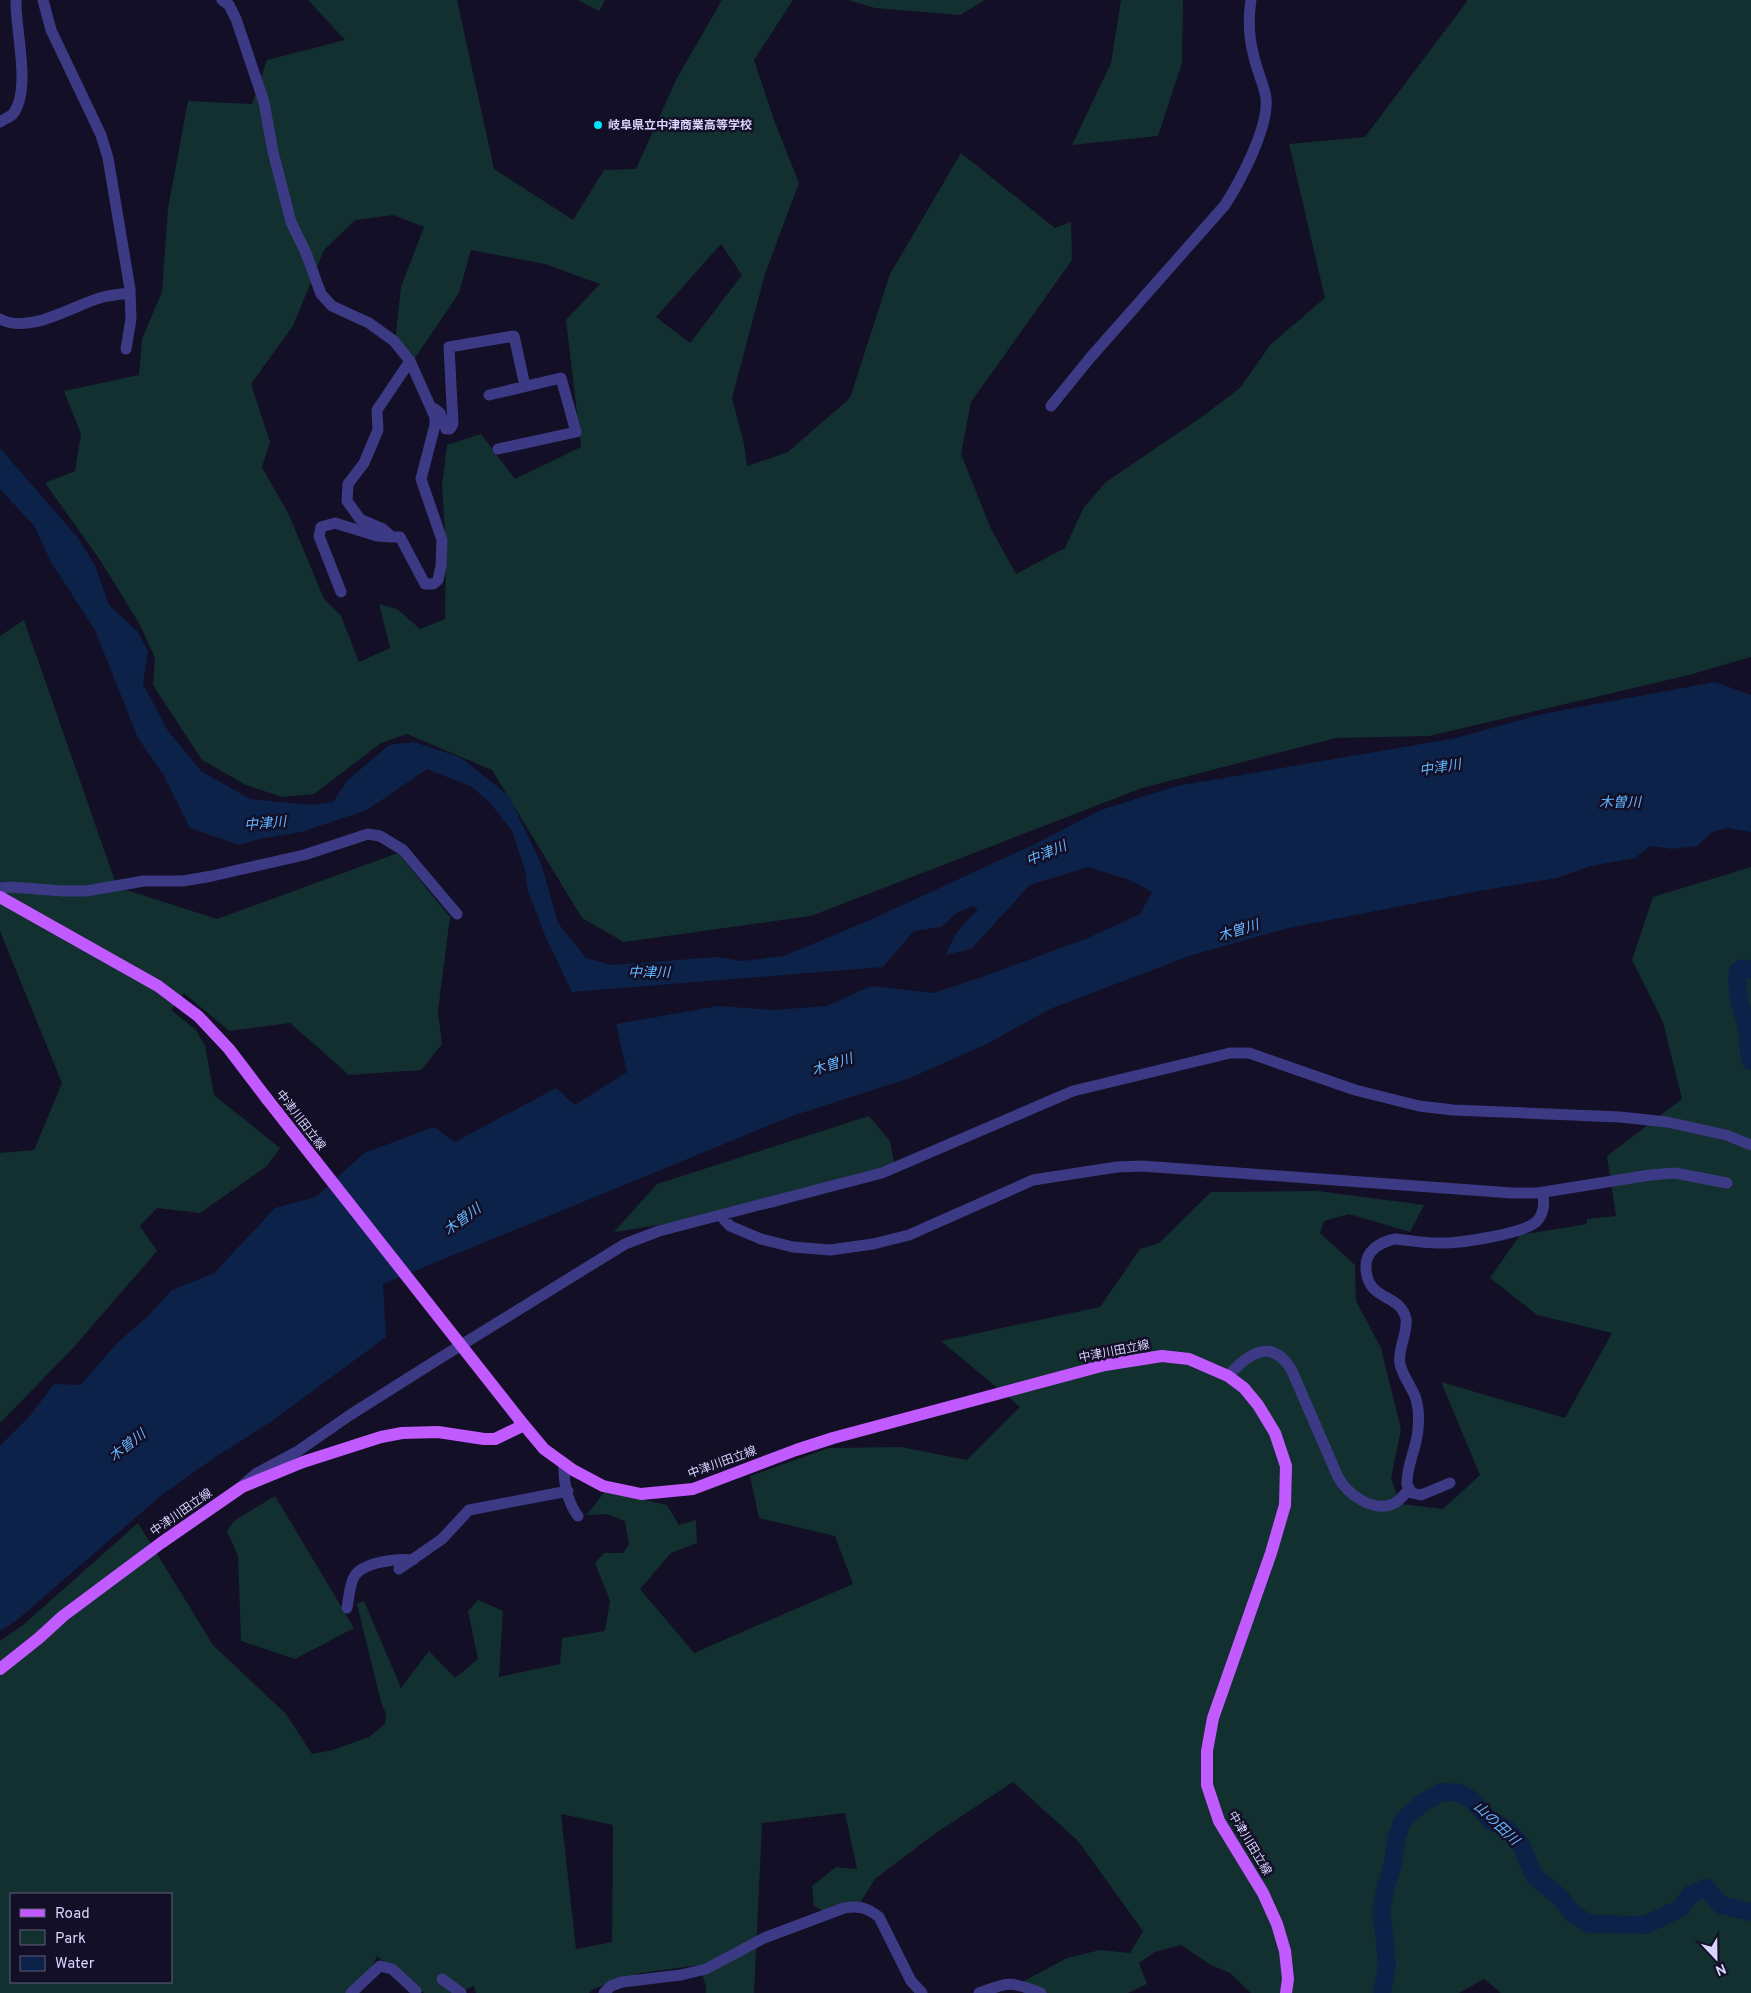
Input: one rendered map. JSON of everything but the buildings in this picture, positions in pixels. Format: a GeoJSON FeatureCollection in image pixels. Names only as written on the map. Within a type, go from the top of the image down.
{"type":"FeatureCollection","features":[{"type":"Feature","properties":{"kind":"main road","name":"中津川田立線"},"geometry":{"type":"LineString","coordinates":[[0,897],[158,986],[198,1016],[229,1049],[544,1448],[564,1464],[602,1486],[641,1494],[693,1489],[841,1435],[1105,1365],[1162,1356],[1189,1359],[1228,1376],[1249,1394],[1275,1433],[1286,1466],[1285,1506],[1271,1553],[1213,1718],[1207,1751],[1207,1785],[1219,1821],[1263,1893],[1278,1924],[1285,1951],[1288,1979],[1286,1993]]}},
{"type":"Feature","properties":{"kind":"main road","name":"中津川田立線"},"geometry":{"type":"LineString","coordinates":[[0,1670],[63,1616],[161,1543],[242,1486],[300,1457],[402,1433],[438,1432],[484,1439],[495,1438],[522,1422]]}},
{"type":"Feature","properties":{"kind":"street"},"geometry":{"type":"LineString","coordinates":[[0,122],[12,116],[18,106],[21,95],[22,56],[16,0]]}},
{"type":"Feature","properties":{"kind":"street"},"geometry":{"type":"LineString","coordinates":[[43,0],[51,30],[101,135],[115,192],[130,292],[131,320],[126,349]]}},
{"type":"Feature","properties":{"kind":"street"},"geometry":{"type":"LineString","coordinates":[[222,0],[229,5],[236,19],[264,102],[273,152],[291,222],[306,253],[321,294],[332,306],[369,322],[394,341],[410,361],[435,416],[435,425],[421,479],[442,540],[441,566],[438,580],[434,584],[425,584],[400,537],[377,536],[335,522],[321,527],[319,536],[341,592]]}},
{"type":"Feature","properties":{"kind":"street"},"geometry":{"type":"LineString","coordinates":[[1051,406],[1090,358],[1225,205],[1238,184],[1266,113],[1266,96],[1253,55],[1248,18],[1251,0]]}},
{"type":"Feature","properties":{"kind":"street"},"geometry":{"type":"LineString","coordinates":[[0,319],[17,324],[31,324],[103,297],[130,292]]}},
{"type":"Feature","properties":{"kind":"street"},"geometry":{"type":"LineString","coordinates":[[430,405],[440,413],[446,429],[450,429],[453,424],[448,347],[514,336],[524,386]]}},
{"type":"Feature","properties":{"kind":"street"},"geometry":{"type":"LineString","coordinates":[[392,537],[383,529],[360,518],[347,501],[348,484],[364,462],[378,430],[376,410],[410,361]]}},
{"type":"Feature","properties":{"kind":"street"},"geometry":{"type":"LineString","coordinates":[[489,395],[561,378],[576,432],[498,449]]}},
{"type":"Feature","properties":{"kind":"street"},"geometry":{"type":"LineString","coordinates":[[0,888],[86,891],[144,881],[183,881],[304,855],[368,834],[380,836],[402,850],[457,914]]}},
{"type":"Feature","properties":{"kind":"street"},"geometry":{"type":"LineString","coordinates":[[300,1457],[350,1415],[625,1244],[658,1231],[882,1173],[1073,1091],[1230,1053],[1249,1053],[1355,1090],[1419,1106],[1453,1110],[1620,1117],[1667,1122],[1726,1135],[1751,1145]]}},
{"type":"Feature","properties":{"kind":"street"},"geometry":{"type":"LineString","coordinates":[[721,1216],[730,1226],[761,1239],[793,1246],[830,1250],[873,1244],[909,1235],[1033,1180],[1117,1167],[1142,1166],[1512,1192],[1543,1192],[1675,1173],[1727,1183]]}},
{"type":"Feature","properties":{"kind":"street"},"geometry":{"type":"LineString","coordinates":[[1450,1483],[1421,1495],[1416,1495],[1409,1489],[1407,1481],[1416,1440],[1418,1414],[1416,1400],[1400,1364],[1400,1350],[1406,1320],[1397,1304],[1381,1296],[1371,1287],[1366,1268],[1369,1256],[1376,1246],[1395,1239],[1436,1244],[1453,1243],[1526,1228],[1536,1222],[1542,1213],[1543,1192]]}},
{"type":"Feature","properties":{"kind":"street"},"geometry":{"type":"LineString","coordinates":[[1228,1376],[1242,1361],[1253,1354],[1266,1351],[1278,1354],[1284,1358],[1292,1371],[1338,1476],[1346,1488],[1362,1500],[1382,1506],[1396,1502],[1409,1489]]}},
{"type":"Feature","properties":{"kind":"street"},"geometry":{"type":"LineString","coordinates":[[564,1464],[563,1476],[573,1509],[578,1516]]}},
{"type":"Feature","properties":{"kind":"street"},"geometry":{"type":"LineString","coordinates":[[399,1569],[442,1539],[468,1510],[568,1491]]}},
{"type":"Feature","properties":{"kind":"street"},"geometry":{"type":"LineString","coordinates":[[347,1608],[354,1575],[360,1570],[383,1562],[401,1559],[413,1560]]}},
{"type":"Feature","properties":{"kind":"street"},"geometry":{"type":"LineString","coordinates":[[604,1993],[612,1986],[622,1982],[681,1975],[706,1968],[764,1938],[853,1906],[872,1910],[879,1917],[911,1982],[922,1993]]}},
{"type":"Feature","properties":{"kind":"street"},"geometry":{"type":"LineString","coordinates":[[351,1993],[380,1966],[392,1970],[416,1990]]}},
{"type":"Feature","properties":{"kind":"street"},"geometry":{"type":"LineString","coordinates":[[442,1978],[461,1993]]}},
{"type":"Feature","properties":{"kind":"street"},"geometry":{"type":"LineString","coordinates":[[981,1993],[1008,1983],[1021,1985],[1041,1993]]}},
{"type":"Feature","properties":{"kind":"green space"},"geometry":{"type":"Polygon","coordinates":[[[308,0],[457,0],[494,169],[573,220],[604,170],[636,169],[676,80],[722,0],[793,0],[754,60],[774,120],[799,183],[765,274],[732,398],[744,444],[747,466],[788,452],[850,398],[890,274],[961,153],[1055,228],[1071,222],[1072,260],[971,402],[961,454],[991,529],[1016,574],[1065,548],[1084,507],[1106,482],[1203,416],[1240,388],[1271,344],[1325,298],[1289,144],[1365,137],[1468,0],[1751,0],[1751,657],[1689,675],[1429,736],[1336,738],[1142,788],[811,916],[624,942],[582,918],[492,770],[407,734],[381,743],[314,794],[282,797],[246,785],[202,760],[153,685],[155,658],[139,623],[100,560],[45,483],[75,471],[81,434],[64,391],[139,375],[142,339],[162,292],[168,208],[188,101],[252,104],[267,60],[345,40],[308,0]],[[393,215],[355,220],[324,250],[293,326],[251,384],[270,442],[262,467],[289,515],[324,599],[341,616],[359,662],[390,648],[379,604],[397,609],[420,629],[445,619],[446,548],[442,486],[447,445],[481,434],[515,479],[581,447],[566,320],[600,284],[545,264],[471,250],[459,293],[415,358],[395,342],[401,287],[424,227],[393,215]],[[721,244],[656,317],[690,343],[742,275],[721,244]]]}},
{"type":"Feature","properties":{"kind":"green space"},"geometry":{"type":"Polygon","coordinates":[[[578,0],[605,0],[599,11],[578,0]]]}},
{"type":"Feature","properties":{"kind":"green space"},"geometry":{"type":"Polygon","coordinates":[[[848,0],[985,0],[960,15],[875,8],[848,0]]]}},
{"type":"Feature","properties":{"kind":"green space"},"geometry":{"type":"Polygon","coordinates":[[[1121,0],[1183,0],[1182,63],[1158,136],[1072,145],[1111,63],[1121,0]]]}},
{"type":"Feature","properties":{"kind":"green space"},"geometry":{"type":"Polygon","coordinates":[[[24,620],[117,887],[217,919],[398,853],[450,917],[438,1011],[442,1044],[421,1070],[349,1075],[290,1023],[229,1031],[184,993],[171,1010],[196,1030],[205,1046],[214,1095],[280,1148],[267,1166],[200,1213],[157,1208],[140,1226],[157,1251],[74,1347],[0,1423],[0,1153],[34,1150],[62,1083],[0,931],[0,636],[24,620]]]}},
{"type":"Feature","properties":{"kind":"green space"},"geometry":{"type":"Polygon","coordinates":[[[1751,867],[1751,1993],[1501,1993],[1484,1979],[1459,1993],[1251,1993],[1230,1973],[1211,1965],[1181,1945],[1155,1952],[1139,1963],[1147,1984],[1128,1993],[1046,1993],[1022,1982],[1067,1958],[1100,1950],[1130,1953],[1143,1931],[1078,1841],[1013,1782],[933,1835],[875,1879],[860,1903],[824,1912],[814,1906],[812,1886],[836,1867],[857,1869],[845,1813],[762,1823],[754,1993],[706,1993],[699,1965],[641,1973],[593,1989],[589,1993],[476,1993],[474,1986],[458,1993],[424,1993],[377,1956],[360,1993],[0,1993],[0,1641],[23,1625],[138,1523],[213,1645],[286,1714],[312,1754],[333,1750],[369,1737],[385,1724],[386,1714],[381,1702],[357,1604],[364,1601],[401,1688],[429,1651],[455,1678],[478,1659],[468,1611],[478,1600],[503,1611],[499,1677],[560,1664],[562,1638],[605,1631],[610,1601],[595,1563],[604,1553],[623,1553],[629,1544],[625,1521],[606,1514],[587,1515],[605,1491],[667,1505],[679,1525],[696,1520],[697,1543],[671,1553],[640,1589],[694,1653],[853,1584],[835,1536],[759,1518],[750,1476],[829,1448],[901,1447],[967,1460],[1020,1407],[941,1341],[1100,1307],[1140,1249],[1159,1243],[1211,1192],[1318,1191],[1424,1205],[1410,1232],[1349,1214],[1324,1221],[1320,1233],[1355,1265],[1356,1301],[1381,1348],[1401,1429],[1391,1478],[1400,1504],[1443,1509],[1480,1475],[1441,1382],[1565,1418],[1612,1333],[1537,1315],[1490,1278],[1520,1235],[1587,1224],[1587,1219],[1616,1216],[1607,1156],[1682,1099],[1663,1022],[1632,960],[1653,897],[1751,867]],[[561,1814],[576,1949],[612,1942],[613,1825],[561,1814]]]}},
{"type":"Feature","properties":{"kind":"green space"},"geometry":{"type":"Polygon","coordinates":[[[869,1116],[890,1141],[895,1167],[776,1207],[614,1232],[657,1184],[869,1116]]]}},
{"type":"Feature","properties":{"kind":"green space"},"geometry":{"type":"Polygon","coordinates":[[[275,1496],[354,1628],[295,1659],[241,1641],[238,1556],[227,1531],[234,1521],[275,1496]]]}},
{"type":"Feature","properties":{"kind":"water"},"geometry":{"type":"Polygon","coordinates":[[[0,448],[78,538],[95,565],[109,605],[138,632],[148,651],[143,684],[168,731],[201,771],[250,799],[313,805],[333,802],[347,781],[389,745],[414,742],[460,757],[509,796],[542,866],[558,923],[586,958],[612,965],[717,957],[742,961],[784,956],[870,920],[1035,844],[1101,810],[1177,786],[1456,738],[1542,714],[1715,682],[1751,695],[1751,832],[1728,828],[1712,832],[1697,846],[1672,849],[1650,846],[1635,858],[1591,866],[1557,878],[1288,928],[1189,956],[1050,1009],[987,1044],[910,1078],[792,1116],[383,1284],[386,1337],[272,1421],[217,1456],[163,1494],[17,1620],[0,1631],[0,1446],[29,1417],[54,1384],[81,1385],[116,1344],[147,1317],[172,1290],[214,1273],[275,1208],[316,1197],[364,1153],[434,1127],[455,1142],[556,1088],[575,1105],[627,1072],[616,1024],[718,1006],[773,1010],[827,1006],[871,986],[934,993],[1088,938],[1140,914],[1152,892],[1130,880],[1088,867],[1030,885],[971,949],[945,955],[957,932],[978,909],[973,906],[958,912],[941,927],[914,931],[883,967],[572,992],[546,938],[528,891],[525,870],[512,831],[491,804],[472,787],[427,769],[367,810],[301,832],[259,839],[239,845],[190,828],[164,776],[138,738],[95,630],[51,562],[35,527],[0,489],[0,448]]]}},
{"type":"Feature","properties":{"kind":"waterway","name":"山の田川"},"geometry":{"type":"LineString","coordinates":[[1751,970],[1743,968],[1738,971],[1737,979],[1740,1002],[1748,1033],[1751,1061]]}},
{"type":"Feature","properties":{"kind":"waterway","name":"山の田川"},"geometry":{"type":"LineString","coordinates":[[1382,1993],[1387,1966],[1381,1912],[1393,1864],[1396,1839],[1403,1820],[1422,1803],[1442,1792],[1460,1793],[1472,1800],[1491,1821],[1506,1828],[1521,1844],[1534,1876],[1561,1898],[1572,1913],[1590,1924],[1645,1925],[1681,1908],[1691,1894],[1706,1888],[1721,1905],[1751,1912]]}},
{"type":"Feature","properties":{"kind":"place","name":"岐阜県立中津商業高等学校"},"geometry":{"type":"Point","coordinates":[598,125]}},
{"type":"Feature","properties":{"kind":"water label","name":"中津川"},"geometry":{"type":"Point","coordinates":[1440,767]}},
{"type":"Feature","properties":{"kind":"water label","name":"木曽川"},"geometry":{"type":"Point","coordinates":[1620,802]}},
{"type":"Feature","properties":{"kind":"water label","name":"中津川"},"geometry":{"type":"Point","coordinates":[265,823]}},
{"type":"Feature","properties":{"kind":"water label","name":"中津川"},"geometry":{"type":"Point","coordinates":[1046,853]}},
{"type":"Feature","properties":{"kind":"water label","name":"木曽川"},"geometry":{"type":"Point","coordinates":[1238,930]}},
{"type":"Feature","properties":{"kind":"water label","name":"中津川"},"geometry":{"type":"Point","coordinates":[649,972]}},
{"type":"Feature","properties":{"kind":"water label","name":"木曽川"},"geometry":{"type":"Point","coordinates":[832,1064]}},
{"type":"Feature","properties":{"kind":"water label","name":"木曽川"},"geometry":{"type":"Point","coordinates":[462,1219]}},
{"type":"Feature","properties":{"kind":"water label","name":"木曽川"},"geometry":{"type":"Point","coordinates":[127,1445]}}]}
